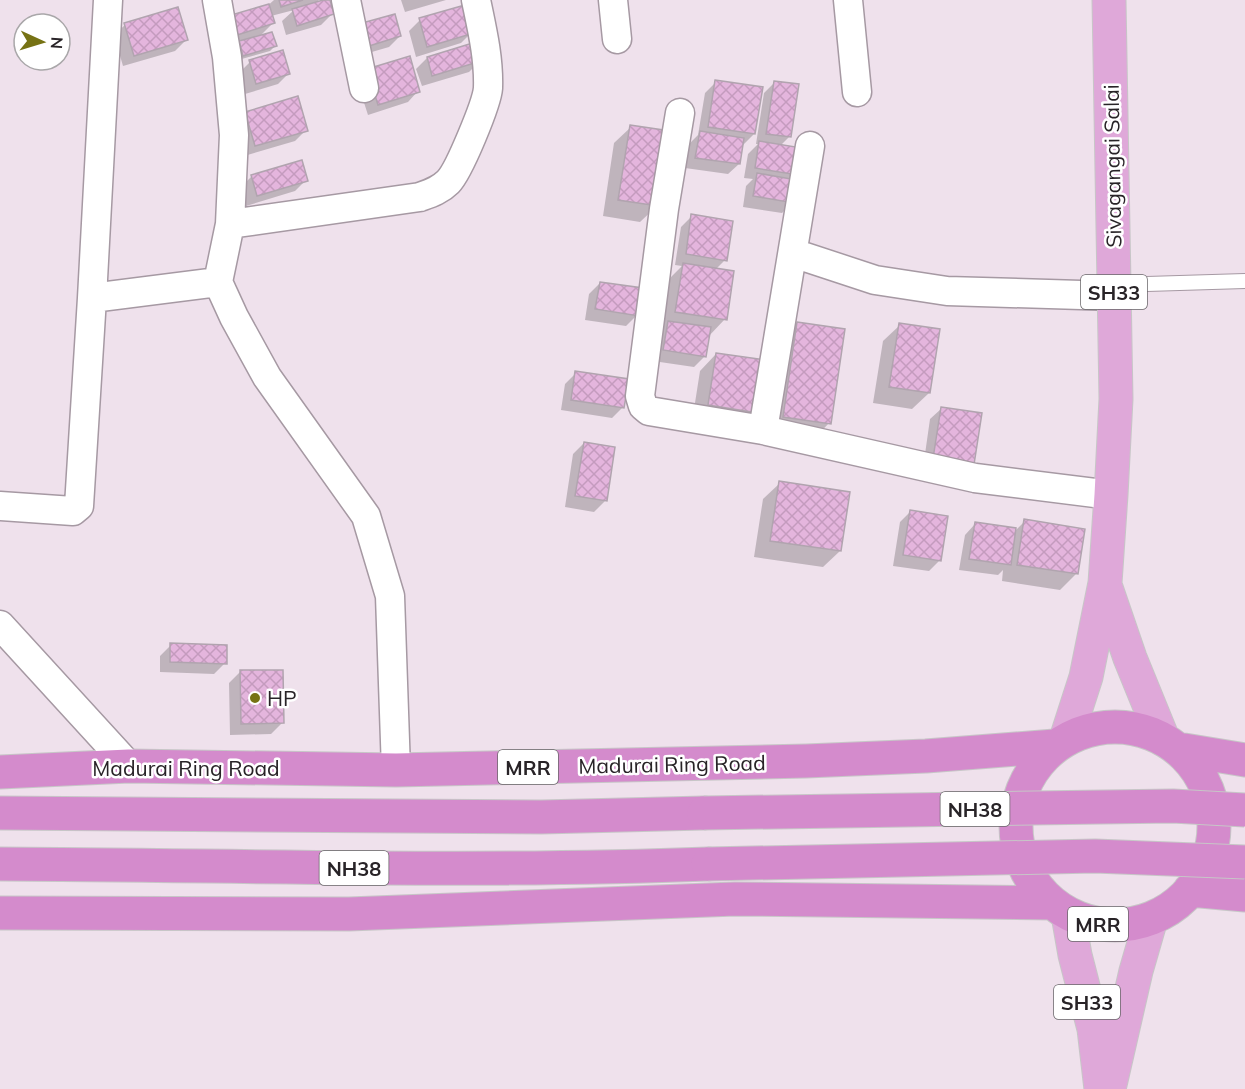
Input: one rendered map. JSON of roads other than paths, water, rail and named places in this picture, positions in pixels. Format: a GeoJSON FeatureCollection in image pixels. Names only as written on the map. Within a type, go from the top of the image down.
{"type":"FeatureCollection","features":[{"type":"Feature","properties":{"kind":"highway","name":"Madurai Ring Road"},"geometry":{"type":"LineString","coordinates":[[0,772],[129,766],[396,770],[806,761],[926,756],[1061,742],[1098,728],[1131,727],[1170,744],[1245,760]]}},
{"type":"Feature","properties":{"kind":"highway","name":"Madurai Ring Road"},"geometry":{"type":"LineString","coordinates":[[1061,742],[1034,767],[1020,794],[1015,824],[1019,853],[1031,881],[1060,909],[1095,924],[1124,926],[1151,919],[1172,908],[1194,886],[1208,860],[1214,830],[1211,800],[1198,772],[1170,744]]}},
{"type":"Feature","properties":{"kind":"highway","name":"NH38"},"geometry":{"type":"LineString","coordinates":[[0,813],[541,817],[1173,806],[1245,810]]}},
{"type":"Feature","properties":{"kind":"highway","name":"NH38"},"geometry":{"type":"LineString","coordinates":[[0,864],[540,868],[1095,856],[1245,862]]}},
{"type":"Feature","properties":{"kind":"highway"},"geometry":{"type":"LineString","coordinates":[[1190,890],[1245,895]]}},
{"type":"Feature","properties":{"kind":"highway","name":"Madurai Ring Road"},"geometry":{"type":"LineString","coordinates":[[0,913],[348,914],[735,899],[1060,909]]}},
{"type":"Feature","properties":{"kind":"main road","name":"Sivagangai Salai"},"geometry":{"type":"LineString","coordinates":[[1061,742],[1086,677],[1105,584],[1112,495],[1116,399],[1109,0]]}},
{"type":"Feature","properties":{"kind":"main road","name":"Sivagangai Salai"},"geometry":{"type":"LineString","coordinates":[[1105,584],[1130,658],[1170,744]]}},
{"type":"Feature","properties":{"kind":"main road","name":"SH33"},"geometry":{"type":"LineString","coordinates":[[1060,909],[1075,955],[1094,1029],[1101,1089]]}},
{"type":"Feature","properties":{"kind":"main road","name":"SH33"},"geometry":{"type":"LineString","coordinates":[[1109,1089],[1136,971],[1151,919]]}},
{"type":"Feature","properties":{"kind":"street"},"geometry":{"type":"LineString","coordinates":[[0,506],[73,511],[80,506],[108,0]]}},
{"type":"Feature","properties":{"kind":"street"},"geometry":{"type":"LineString","coordinates":[[217,0],[227,57],[234,135],[230,224],[218,282],[234,317],[267,377],[366,516],[390,596],[396,770]]}},
{"type":"Feature","properties":{"kind":"street"},"geometry":{"type":"LineString","coordinates":[[346,0],[364,88]]}},
{"type":"Feature","properties":{"kind":"street"},"geometry":{"type":"LineString","coordinates":[[230,224],[420,197],[439,190],[451,179],[477,125],[488,91],[488,59],[476,0]]}},
{"type":"Feature","properties":{"kind":"street"},"geometry":{"type":"LineString","coordinates":[[613,0],[617,39]]}},
{"type":"Feature","properties":{"kind":"street"},"geometry":{"type":"LineString","coordinates":[[848,0],[857,92]]}},
{"type":"Feature","properties":{"kind":"street"},"geometry":{"type":"LineString","coordinates":[[680,113],[663,209],[640,396],[643,406],[649,411],[763,430],[975,478],[1112,495]]}},
{"type":"Feature","properties":{"kind":"street"},"geometry":{"type":"LineString","coordinates":[[763,430],[810,146]]}},
{"type":"Feature","properties":{"kind":"street"},"geometry":{"type":"LineString","coordinates":[[794,253],[875,280],[947,291],[1114,290]]}},
{"type":"Feature","properties":{"kind":"street"},"geometry":{"type":"LineString","coordinates":[[92,298],[218,282]]}},
{"type":"Feature","properties":{"kind":"street"},"geometry":{"type":"LineString","coordinates":[[0,625],[129,766]]}},
{"type":"Feature","properties":{"kind":"lane"},"geometry":{"type":"LineString","coordinates":[[1114,290],[1245,281]]}},
{"type":"Feature","properties":{"kind":"place","name":"HP"},"geometry":{"type":"Point","coordinates":[255,698]}}]}
